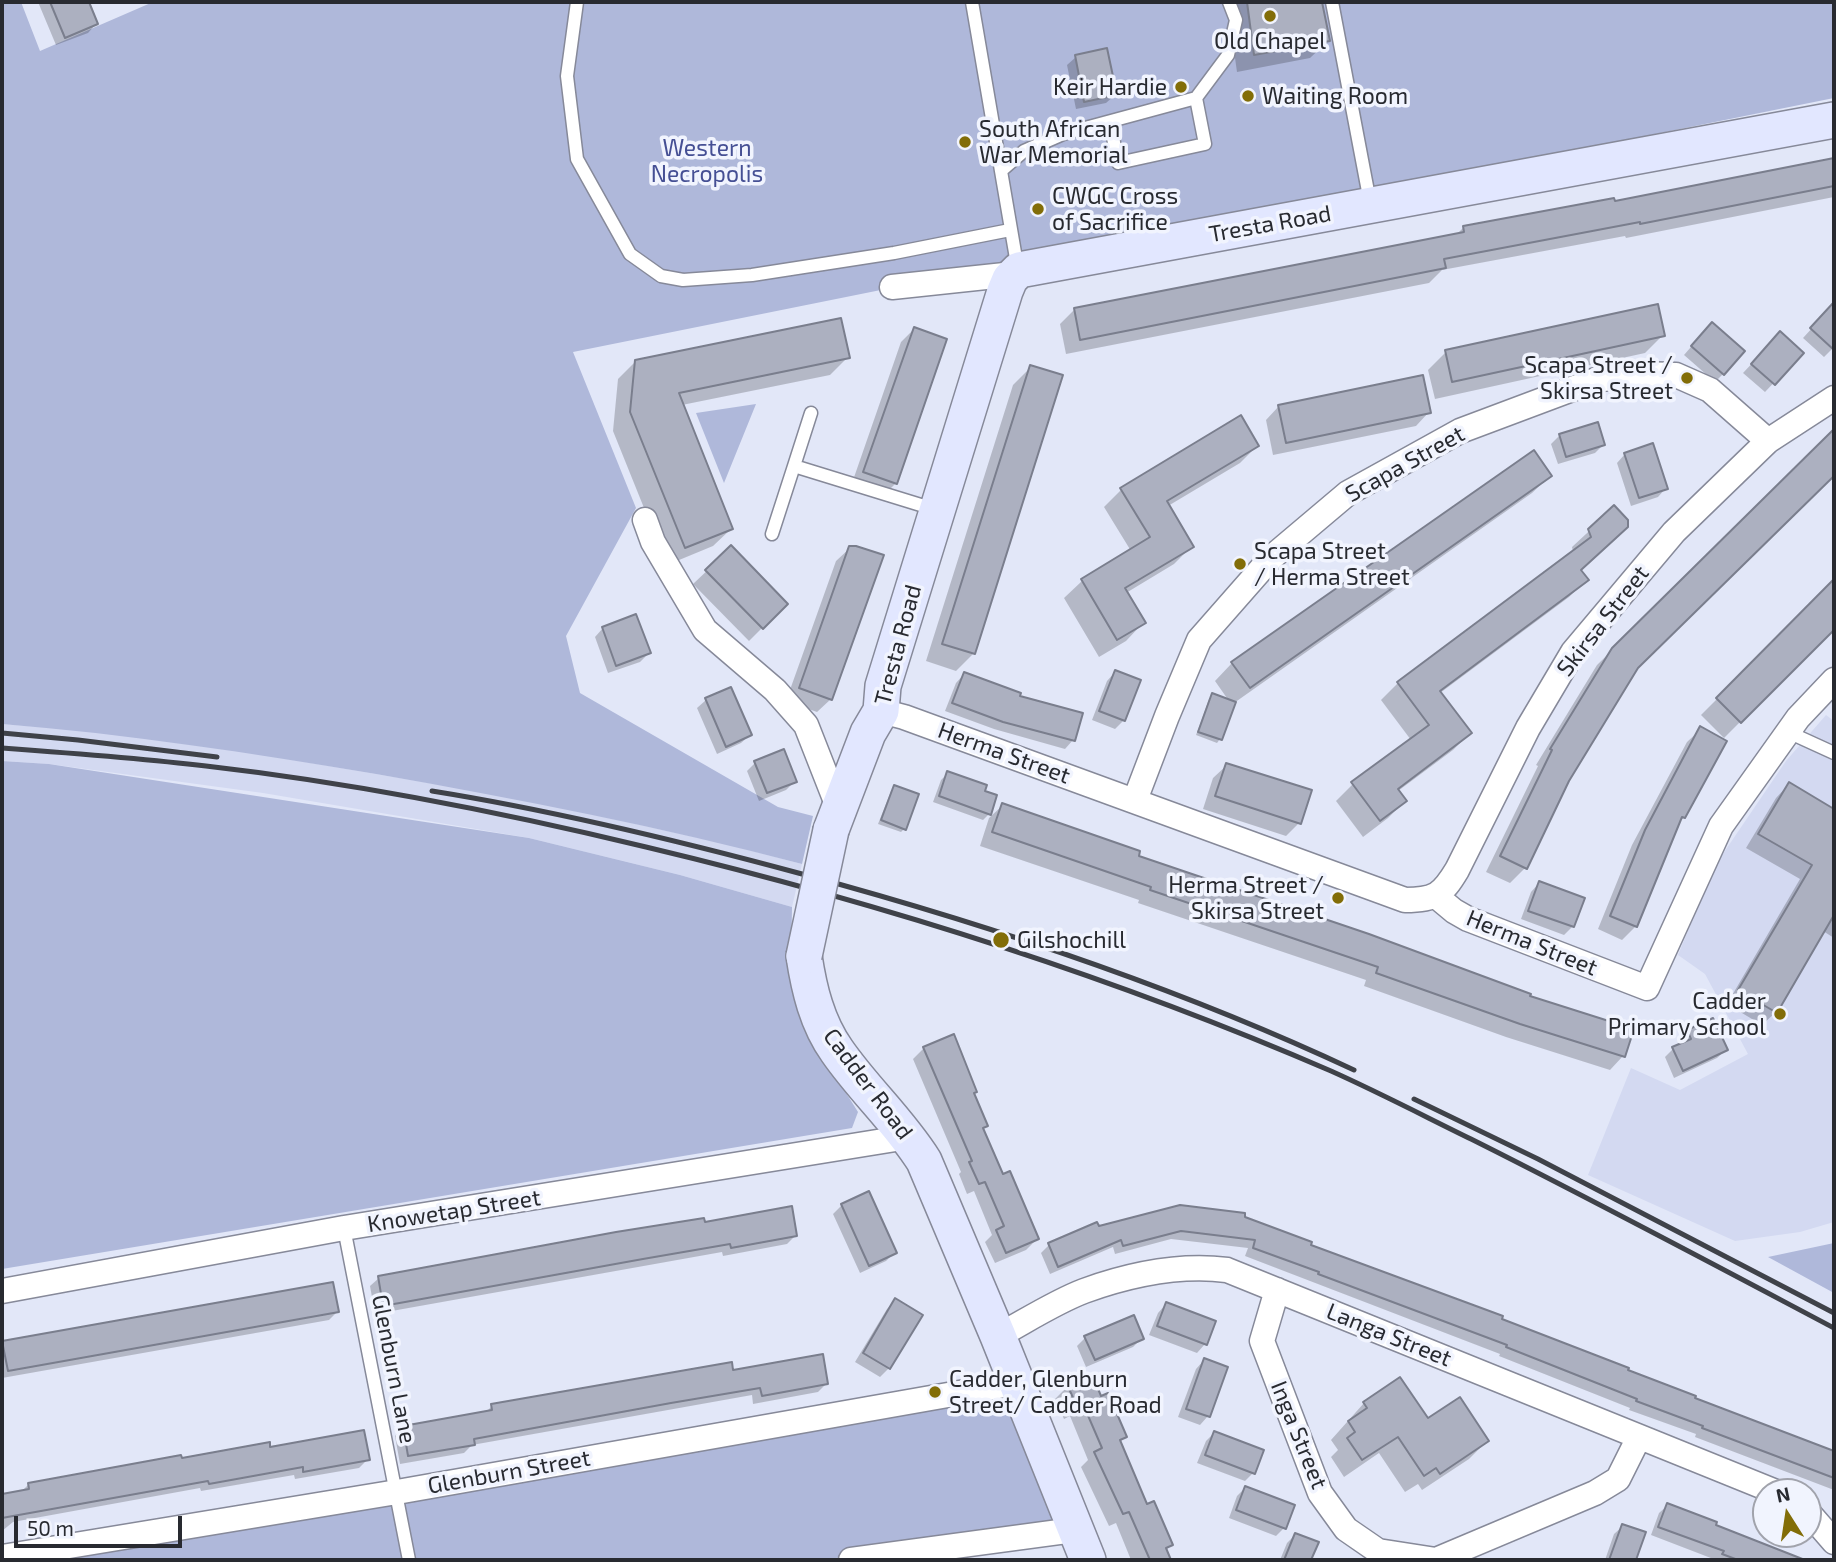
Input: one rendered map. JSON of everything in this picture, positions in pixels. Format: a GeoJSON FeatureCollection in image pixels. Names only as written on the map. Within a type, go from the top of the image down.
{"type":"FeatureCollection","features":[{"type":"Feature","properties":{"kind":"street","name":"Tresta Road"},"geometry":{"type":"LineString","coordinates":[[835,819],[868,733],[881,711],[883,686],[937,510],[1005,291],[1016,272],[1834,120]]}},
{"type":"Feature","properties":{"kind":"street"},"geometry":{"type":"LineString","coordinates":[[892,287],[1016,272]]}},
{"type":"Feature","properties":{"kind":"street","name":"Scapa Street"},"geometry":{"type":"LineString","coordinates":[[1135,800],[1199,640],[1271,558],[1348,493],[1460,431],[1596,380],[1638,374],[1676,375],[1710,390],[1768,441]]}},
{"type":"Feature","properties":{"kind":"street","name":"Skirsa Street"},"geometry":{"type":"LineString","coordinates":[[1436,896],[1457,870],[1528,728],[1573,652],[1674,533],[1768,441],[1834,398]]}},
{"type":"Feature","properties":{"kind":"street"},"geometry":{"type":"LineString","coordinates":[[645,520],[653,542],[705,630],[775,690],[806,725],[835,819]]}},
{"type":"Feature","properties":{"kind":"street","name":"Herma Street"},"geometry":{"type":"LineString","coordinates":[[881,711],[1135,800],[1405,900],[1436,896],[1468,919],[1647,988],[1721,826],[1798,718],[1834,680]]}},
{"type":"Feature","properties":{"kind":"street","name":"Cadder Road"},"geometry":{"type":"LineString","coordinates":[[835,819],[804,956],[808,989],[836,1051],[908,1137],[924,1161],[998,1336],[1081,1545]]}},
{"type":"Feature","properties":{"kind":"street","name":"Knowetap Street"},"geometry":{"type":"LineString","coordinates":[[2,1292],[344,1228],[908,1137]]}},
{"type":"Feature","properties":{"kind":"street","name":"Langa Street"},"geometry":{"type":"LineString","coordinates":[[998,1336],[1083,1292],[1155,1271],[1197,1267],[1227,1270],[1752,1482]]}},
{"type":"Feature","properties":{"kind":"street","name":"Inga Street"},"geometry":{"type":"LineString","coordinates":[[1277,1290],[1262,1341],[1320,1493],[1346,1529],[1378,1551],[1436,1560],[1595,1493],[1618,1479],[1639,1437]]}},
{"type":"Feature","properties":{"kind":"street","name":"Glenburn Street"},"geometry":{"type":"LineString","coordinates":[[2,1557],[397,1492],[1016,1382]]}},
{"type":"Feature","properties":{"kind":"street"},"geometry":{"type":"LineString","coordinates":[[1822,1529],[1834,1542]]}},
{"type":"Feature","properties":{"kind":"street"},"geometry":{"type":"LineString","coordinates":[[850,1560],[1081,1545]]}},
{"type":"Feature","properties":{"kind":"lane"},"geometry":{"type":"LineString","coordinates":[[577,2],[567,76],[577,159],[630,254],[661,276],[683,280],[752,275],[894,253],[1010,230]]}},
{"type":"Feature","properties":{"kind":"lane"},"geometry":{"type":"LineString","coordinates":[[972,2],[1002,170],[1016,272]]}},
{"type":"Feature","properties":{"kind":"lane"},"geometry":{"type":"LineString","coordinates":[[1002,170],[1024,151],[1053,138],[1196,98],[1228,55],[1236,20],[1229,2]]}},
{"type":"Feature","properties":{"kind":"lane"},"geometry":{"type":"LineString","coordinates":[[1332,2],[1371,205]]}},
{"type":"Feature","properties":{"kind":"lane"},"geometry":{"type":"LineString","coordinates":[[1110,122],[1118,163],[1205,144],[1196,98]]}},
{"type":"Feature","properties":{"kind":"lane"},"geometry":{"type":"LineString","coordinates":[[772,534],[811,413]]}},
{"type":"Feature","properties":{"kind":"lane"},"geometry":{"type":"LineString","coordinates":[[794,466],[937,510]]}},
{"type":"Feature","properties":{"kind":"lane"},"geometry":{"type":"LineString","coordinates":[[1788,732],[1834,753]]}},
{"type":"Feature","properties":{"kind":"lane","name":"Glenburn Lane"},"geometry":{"type":"LineString","coordinates":[[344,1228],[409,1560]]}},
{"type":"Feature","properties":{"kind":"shaded area","name":"Cadder Primary School"},"geometry":{"type":"Polygon","coordinates":[[[1826,715],[1834,721],[1834,1222],[1800,1232],[1735,1241],[1588,1175],[1631,1068],[1680,1090],[1748,1054],[1705,974],[1678,955],[1714,867],[1786,761],[1826,715]]]}},
{"type":"Feature","properties":{"kind":"shaded area"},"geometry":{"type":"Polygon","coordinates":[[[2,724],[92,731],[258,754],[518,798],[722,843],[802,864],[792,907],[680,875],[529,838],[263,793],[49,764],[2,761],[2,724]]]}},
{"type":"Feature","properties":{"kind":"green space","name":"Western Necropolis"},"geometry":{"type":"Polygon","coordinates":[[[2,2],[21,2],[40,51],[153,2],[1834,2],[1834,98],[573,352],[636,508],[566,636],[580,693],[778,807],[813,816],[802,864],[590,814],[376,774],[189,745],[2,724],[2,2]]]}},
{"type":"Feature","properties":{"kind":"green space"},"geometry":{"type":"Polygon","coordinates":[[[756,404],[724,483],[696,413],[756,404]]]}},
{"type":"Feature","properties":{"kind":"green space"},"geometry":{"type":"Polygon","coordinates":[[[2,761],[49,764],[529,838],[680,875],[792,907],[791,965],[801,1021],[858,1112],[852,1128],[2,1269],[2,761]]]}},
{"type":"Feature","properties":{"kind":"green space"},"geometry":{"type":"Polygon","coordinates":[[[1834,1243],[1834,1293],[1768,1257],[1834,1243]]]}},
{"type":"Feature","properties":{"kind":"green space"},"geometry":{"type":"Polygon","coordinates":[[[1011,1385],[1069,1525],[822,1560],[411,1560],[400,1494],[1011,1385]]]}},
{"type":"Feature","properties":{"kind":"green space"},"geometry":{"type":"Polygon","coordinates":[[[396,1496],[408,1560],[12,1560],[396,1496]]]}},
{"type":"Feature","properties":{"kind":"building"},"geometry":{"type":"Polygon","coordinates":[[[50,2],[89,2],[98,24],[65,38],[50,2]]]}},
{"type":"Feature","properties":{"kind":"building"},"geometry":{"type":"Polygon","coordinates":[[[1247,2],[1322,2],[1330,41],[1254,55],[1247,2]]]}},
{"type":"Feature","properties":{"kind":"building"},"geometry":{"type":"Polygon","coordinates":[[[1107,48],[1117,95],[1084,102],[1075,55],[1107,48]]]}},
{"type":"Feature","properties":{"kind":"building"},"geometry":{"type":"Polygon","coordinates":[[[1834,158],[1834,186],[1444,259],[1446,268],[1080,340],[1074,308],[1464,232],[1463,226],[1614,198],[1615,201],[1834,158]]]}},
{"type":"Feature","properties":{"kind":"building"},"geometry":{"type":"Polygon","coordinates":[[[1834,302],[1834,350],[1810,328],[1834,302]]]}},
{"type":"Feature","properties":{"kind":"building"},"geometry":{"type":"Polygon","coordinates":[[[1658,304],[1665,336],[1452,382],[1445,350],[1658,304]]]}},
{"type":"Feature","properties":{"kind":"building"},"geometry":{"type":"Polygon","coordinates":[[[841,318],[850,358],[679,393],[733,529],[685,548],[630,412],[635,360],[841,318]]]}},
{"type":"Feature","properties":{"kind":"building"},"geometry":{"type":"Polygon","coordinates":[[[1712,322],[1745,351],[1724,375],[1691,346],[1712,322]]]}},
{"type":"Feature","properties":{"kind":"building"},"geometry":{"type":"Polygon","coordinates":[[[914,327],[947,339],[897,484],[863,472],[914,327]]]}},
{"type":"Feature","properties":{"kind":"building"},"geometry":{"type":"Polygon","coordinates":[[[1780,331],[1804,353],[1775,385],[1751,364],[1780,331]]]}},
{"type":"Feature","properties":{"kind":"building"},"geometry":{"type":"Polygon","coordinates":[[[1030,365],[1063,375],[975,654],[942,644],[1030,365]]]}},
{"type":"Feature","properties":{"kind":"building"},"geometry":{"type":"Polygon","coordinates":[[[1423,375],[1431,413],[1286,443],[1278,405],[1423,375]]]}},
{"type":"Feature","properties":{"kind":"building"},"geometry":{"type":"Polygon","coordinates":[[[1241,415],[1259,446],[1167,501],[1194,547],[1125,588],[1146,623],[1117,640],[1081,579],[1150,537],[1120,488],[1241,415]]]}},
{"type":"Feature","properties":{"kind":"building"},"geometry":{"type":"Polygon","coordinates":[[[1598,422],[1605,445],[1566,457],[1559,434],[1598,422]]]}},
{"type":"Feature","properties":{"kind":"building"},"geometry":{"type":"Polygon","coordinates":[[[1834,429],[1834,476],[1638,668],[1569,781],[1527,869],[1500,856],[1552,750],[1550,749],[1612,648],[1834,429]]]}},
{"type":"Feature","properties":{"kind":"building"},"geometry":{"type":"Polygon","coordinates":[[[1653,443],[1668,489],[1639,498],[1624,453],[1653,443]]]}},
{"type":"Feature","properties":{"kind":"building"},"geometry":{"type":"Polygon","coordinates":[[[1534,450],[1552,476],[1250,688],[1231,662],[1534,450]]]}},
{"type":"Feature","properties":{"kind":"building"},"geometry":{"type":"Polygon","coordinates":[[[1614,505],[1628,520],[1628,527],[1581,570],[1589,580],[1440,691],[1472,733],[1398,789],[1407,801],[1380,821],[1351,782],[1429,725],[1397,682],[1591,537],[1588,529],[1614,505]]]}},
{"type":"Feature","properties":{"kind":"building"},"geometry":{"type":"Polygon","coordinates":[[[731,545],[788,604],[763,629],[705,570],[731,545]]]}},
{"type":"Feature","properties":{"kind":"building"},"geometry":{"type":"Polygon","coordinates":[[[849,546],[884,555],[832,700],[799,688],[849,546]]]}},
{"type":"Feature","properties":{"kind":"building"},"geometry":{"type":"Polygon","coordinates":[[[1834,579],[1834,630],[1741,723],[1716,698],[1834,579]]]}},
{"type":"Feature","properties":{"kind":"building"},"geometry":{"type":"Polygon","coordinates":[[[636,614],[651,653],[616,666],[602,627],[636,614]]]}},
{"type":"Feature","properties":{"kind":"building"},"geometry":{"type":"Polygon","coordinates":[[[1115,670],[1141,680],[1125,721],[1099,711],[1115,670]]]}},
{"type":"Feature","properties":{"kind":"building"},"geometry":{"type":"Polygon","coordinates":[[[964,672],[1021,693],[1020,696],[1083,713],[1075,741],[1003,722],[952,703],[964,672]]]}},
{"type":"Feature","properties":{"kind":"building"},"geometry":{"type":"Polygon","coordinates":[[[731,687],[752,735],[726,747],[705,698],[731,687]]]}},
{"type":"Feature","properties":{"kind":"building"},"geometry":{"type":"Polygon","coordinates":[[[1212,693],[1236,702],[1222,740],[1198,732],[1212,693]]]}},
{"type":"Feature","properties":{"kind":"building"},"geometry":{"type":"Polygon","coordinates":[[[1700,726],[1727,741],[1685,818],[1682,817],[1637,927],[1610,916],[1645,830],[1700,726]]]}},
{"type":"Feature","properties":{"kind":"building"},"geometry":{"type":"Polygon","coordinates":[[[784,749],[797,782],[767,793],[754,761],[784,749]]]}},
{"type":"Feature","properties":{"kind":"building"},"geometry":{"type":"Polygon","coordinates":[[[1226,763],[1312,790],[1301,824],[1215,796],[1226,763]]]}},
{"type":"Feature","properties":{"kind":"building"},"geometry":{"type":"Polygon","coordinates":[[[947,771],[987,785],[985,791],[997,795],[991,815],[939,796],[947,771]]]}},
{"type":"Feature","properties":{"kind":"building"},"geometry":{"type":"Polygon","coordinates":[[[1789,782],[1834,809],[1834,915],[1777,1013],[1738,990],[1812,865],[1758,834],[1789,782]]]}},
{"type":"Feature","properties":{"kind":"building"},"geometry":{"type":"Polygon","coordinates":[[[894,785],[919,794],[906,830],[881,820],[894,785]]]}},
{"type":"Feature","properties":{"kind":"building"},"geometry":{"type":"Polygon","coordinates":[[[1002,803],[1140,851],[1139,856],[1369,934],[1531,994],[1530,996],[1634,1029],[1625,1057],[1520,1024],[1376,973],[1378,967],[1150,890],[1151,887],[992,832],[1002,803]]]}},
{"type":"Feature","properties":{"kind":"building"},"geometry":{"type":"Polygon","coordinates":[[[1539,881],[1585,898],[1574,927],[1528,911],[1539,881]]]}},
{"type":"Feature","properties":{"kind":"building"},"geometry":{"type":"Polygon","coordinates":[[[1713,1018],[1728,1050],[1683,1071],[1672,1047],[1691,1039],[1687,1030],[1713,1018]]]}},
{"type":"Feature","properties":{"kind":"building"},"geometry":{"type":"Polygon","coordinates":[[[954,1034],[988,1126],[983,1128],[1003,1174],[1010,1171],[1039,1239],[1006,1253],[996,1230],[1004,1226],[985,1182],[979,1184],[969,1162],[972,1161],[923,1047],[954,1034]]]}},
{"type":"Feature","properties":{"kind":"building"},"geometry":{"type":"Polygon","coordinates":[[[869,1191],[897,1253],[869,1266],[841,1204],[869,1191]]]}},
{"type":"Feature","properties":{"kind":"building"},"geometry":{"type":"Polygon","coordinates":[[[1180,1205],[1245,1213],[1245,1217],[1312,1242],[1311,1245],[1503,1316],[1502,1319],[1629,1368],[1628,1370],[1696,1396],[1695,1398],[1834,1451],[1834,1478],[1702,1428],[1703,1426],[1506,1347],[1507,1345],[1253,1248],[1255,1240],[1181,1231],[1123,1246],[1121,1240],[1058,1267],[1048,1243],[1097,1222],[1099,1226],[1180,1205]]]}},
{"type":"Feature","properties":{"kind":"building"},"geometry":{"type":"Polygon","coordinates":[[[792,1206],[797,1236],[731,1248],[730,1244],[383,1306],[378,1276],[616,1232],[704,1218],[705,1222],[792,1206]]]}},
{"type":"Feature","properties":{"kind":"building"},"geometry":{"type":"Polygon","coordinates":[[[333,1282],[339,1312],[8,1371],[2,1341],[333,1282]]]}},
{"type":"Feature","properties":{"kind":"building"},"geometry":{"type":"Polygon","coordinates":[[[895,1298],[923,1315],[890,1369],[863,1353],[895,1298]]]}},
{"type":"Feature","properties":{"kind":"building"},"geometry":{"type":"Polygon","coordinates":[[[1166,1302],[1216,1321],[1207,1345],[1157,1326],[1166,1302]]]}},
{"type":"Feature","properties":{"kind":"building"},"geometry":{"type":"Polygon","coordinates":[[[1134,1315],[1144,1339],[1095,1360],[1084,1336],[1134,1315]]]}},
{"type":"Feature","properties":{"kind":"building"},"geometry":{"type":"Polygon","coordinates":[[[823,1354],[828,1384],[762,1396],[760,1388],[671,1403],[474,1439],[475,1445],[408,1456],[403,1426],[492,1410],[491,1404],[732,1362],[733,1370],[823,1354]]]}},
{"type":"Feature","properties":{"kind":"building"},"geometry":{"type":"Polygon","coordinates":[[[1204,1358],[1228,1367],[1210,1417],[1186,1409],[1204,1358]]]}},
{"type":"Feature","properties":{"kind":"building"},"geometry":{"type":"Polygon","coordinates":[[[1092,1374],[1101,1396],[1108,1393],[1127,1437],[1120,1440],[1147,1504],[1154,1501],[1173,1545],[1166,1548],[1171,1560],[1150,1560],[1129,1512],[1123,1514],[1094,1452],[1102,1448],[1083,1404],[1077,1407],[1067,1384],[1092,1374]]]}},
{"type":"Feature","properties":{"kind":"building"},"geometry":{"type":"Polygon","coordinates":[[[1400,1377],[1428,1418],[1460,1397],[1489,1441],[1440,1474],[1436,1468],[1424,1476],[1398,1437],[1362,1460],[1347,1438],[1355,1432],[1348,1421],[1367,1408],[1363,1402],[1400,1377]]]}},
{"type":"Feature","properties":{"kind":"building"},"geometry":{"type":"Polygon","coordinates":[[[364,1430],[370,1460],[303,1472],[303,1467],[209,1484],[208,1481],[2,1518],[2,1494],[29,1489],[28,1483],[181,1455],[182,1458],[270,1442],[270,1447],[364,1430]]]}},
{"type":"Feature","properties":{"kind":"building"},"geometry":{"type":"Polygon","coordinates":[[[1214,1431],[1264,1450],[1255,1474],[1205,1455],[1214,1431]]]}},
{"type":"Feature","properties":{"kind":"building"},"geometry":{"type":"Polygon","coordinates":[[[1245,1486],[1295,1505],[1286,1529],[1236,1510],[1245,1486]]]}},
{"type":"Feature","properties":{"kind":"building"},"geometry":{"type":"Polygon","coordinates":[[[1667,1503],[1752,1539],[1752,1548],[1774,1548],[1805,1560],[1738,1560],[1722,1554],[1724,1551],[1658,1527],[1667,1503]]]}},
{"type":"Feature","properties":{"kind":"building"},"geometry":{"type":"Polygon","coordinates":[[[1622,1524],[1646,1532],[1636,1560],[1609,1560],[1622,1524]]]}},
{"type":"Feature","properties":{"kind":"building"},"geometry":{"type":"Polygon","coordinates":[[[1295,1533],[1319,1542],[1311,1560],[1284,1560],[1295,1533]]]}},
{"type":"Feature","properties":{"kind":"railway"},"geometry":{"type":"LineString","coordinates":[[2,733],[217,757]]}},
{"type":"Feature","properties":{"kind":"railway"},"geometry":{"type":"LineString","coordinates":[[2,748],[261,773],[482,810],[734,869],[821,892],[993,944],[1163,1003],[1349,1079],[1562,1185],[1834,1328]]}},
{"type":"Feature","properties":{"kind":"railway"},"geometry":{"type":"LineString","coordinates":[[432,791],[572,817],[664,839],[943,914],[1151,985],[1354,1070]]}},
{"type":"Feature","properties":{"kind":"railway"},"geometry":{"type":"LineString","coordinates":[[1414,1099],[1538,1159],[1834,1313]]}},
{"type":"Feature","properties":{"kind":"place","name":"Old Chapel"},"geometry":{"type":"Point","coordinates":[1270,16]}},
{"type":"Feature","properties":{"kind":"place","name":"Keir Hardie"},"geometry":{"type":"Point","coordinates":[1181,87]}},
{"type":"Feature","properties":{"kind":"place","name":"Waiting Room"},"geometry":{"type":"Point","coordinates":[1248,96]}},
{"type":"Feature","properties":{"kind":"place","name":"South African War Memorial"},"geometry":{"type":"Point","coordinates":[965,142]}},
{"type":"Feature","properties":{"kind":"place","name":"CWGC Cross of Sacrifice"},"geometry":{"type":"Point","coordinates":[1038,209]}},
{"type":"Feature","properties":{"kind":"place","name":"Scapa Street / Skirsa Street"},"geometry":{"type":"Point","coordinates":[1687,378]}},
{"type":"Feature","properties":{"kind":"place","name":"Scapa Street / Herma Street"},"geometry":{"type":"Point","coordinates":[1240,564]}},
{"type":"Feature","properties":{"kind":"place","name":"Herma Street / Skirsa Street"},"geometry":{"type":"Point","coordinates":[1338,898]}},
{"type":"Feature","properties":{"kind":"place","name":"Gilshochill"},"geometry":{"type":"Point","coordinates":[1001,940]}},
{"type":"Feature","properties":{"kind":"place","name":"Cadder Primary School"},"geometry":{"type":"Point","coordinates":[1780,1014]}},
{"type":"Feature","properties":{"kind":"place","name":"Cadder, Glenburn Street/ Cadder Road"},"geometry":{"type":"Point","coordinates":[935,1392]}}]}
